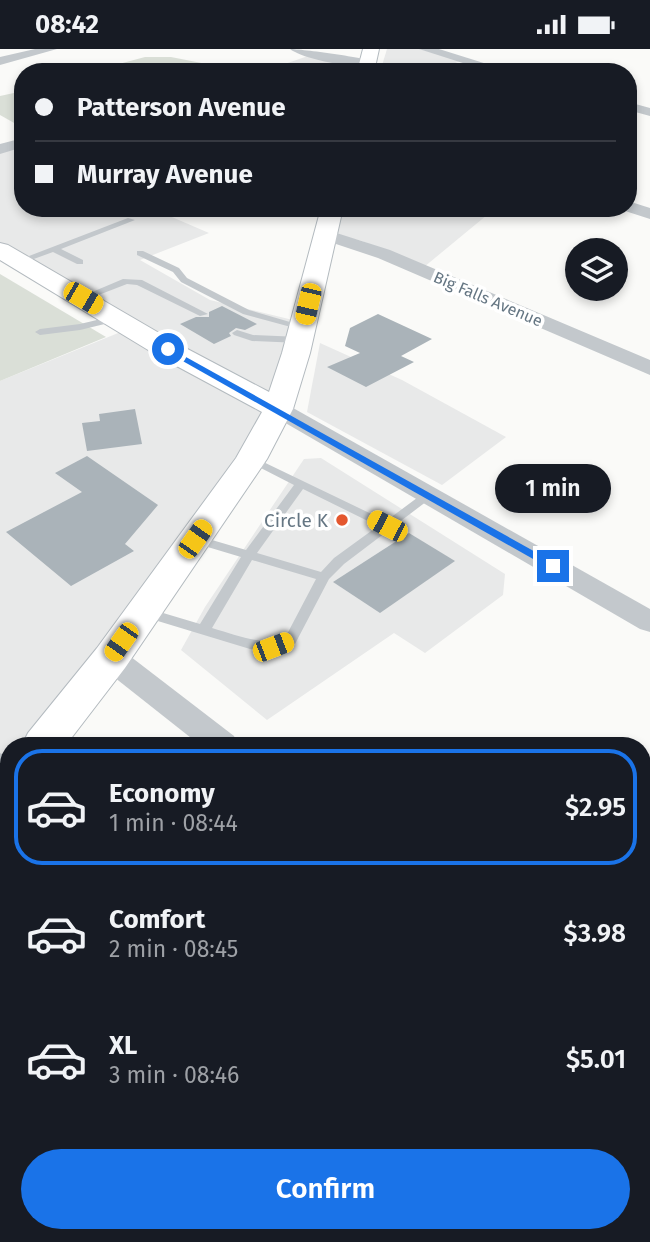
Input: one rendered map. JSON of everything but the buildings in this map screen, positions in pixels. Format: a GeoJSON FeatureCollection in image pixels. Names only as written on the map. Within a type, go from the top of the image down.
{"type":"FeatureCollection","features":[{"type":"Feature","properties":{"kind":"street"},"geometry":{"type":"LineString","coordinates":[[0,61],[51,49]]}},
{"type":"Feature","properties":{"kind":"street"},"geometry":{"type":"LineString","coordinates":[[296,49],[335,60],[368,61]]}},
{"type":"Feature","properties":{"kind":"street"},"geometry":{"type":"LineString","coordinates":[[425,49],[474,63]]}},
{"type":"Feature","properties":{"kind":"street"},"geometry":{"type":"LineString","coordinates":[[49,737],[111,658],[251,459],[278,409],[301,333],[328,221]]}},
{"type":"Feature","properties":{"kind":"street","name":"Big Falls Avenue"},"geometry":{"type":"LineString","coordinates":[[328,221],[384,254],[650,368]]}},
{"type":"Feature","properties":{"kind":"street"},"geometry":{"type":"LineString","coordinates":[[10,256],[168,349],[650,622]]}},
{"type":"Feature","properties":{"kind":"street"},"geometry":{"type":"LineString","coordinates":[[111,658],[212,737]]}},
{"type":"Feature","properties":{"kind":"lane"},"geometry":{"type":"LineString","coordinates":[[10,256],[54,249],[131,220]]}},
{"type":"Feature","properties":{"kind":"lane"},"geometry":{"type":"LineString","coordinates":[[54,249],[80,262]]}},
{"type":"Feature","properties":{"kind":"lane"},"geometry":{"type":"LineString","coordinates":[[140,253],[176,270],[184,280],[246,312],[301,333]]}},
{"type":"Feature","properties":{"kind":"lane"},"geometry":{"type":"LineString","coordinates":[[83,298],[126,281],[139,282],[203,314]]}},
{"type":"Feature","properties":{"kind":"lane"},"geometry":{"type":"LineString","coordinates":[[40,333],[118,318]]}},
{"type":"Feature","properties":{"kind":"lane"},"geometry":{"type":"LineString","coordinates":[[237,333],[252,338],[301,333]]}},
{"type":"Feature","properties":{"kind":"lane"},"geometry":{"type":"LineString","coordinates":[[251,459],[387,526]]}},
{"type":"Feature","properties":{"kind":"lane"},"geometry":{"type":"LineString","coordinates":[[204,630],[249,555],[301,484]]}},
{"type":"Feature","properties":{"kind":"lane"},"geometry":{"type":"LineString","coordinates":[[143,612],[250,644],[273,647],[290,641],[324,577],[339,561],[429,495]]}},
{"type":"Feature","properties":{"kind":"lane"},"geometry":{"type":"LineString","coordinates":[[195,539],[324,577]]}},
{"type":"Feature","properties":{"kind":"shaded area"},"geometry":{"type":"Polygon","coordinates":[[[387,49],[420,49],[460,61],[455,63],[383,63],[387,49]]]}},
{"type":"Feature","properties":{"kind":"shaded area"},"geometry":{"type":"Polygon","coordinates":[[[311,55],[337,63],[287,63],[311,55]]]}},
{"type":"Feature","properties":{"kind":"shaded area"},"geometry":{"type":"Polygon","coordinates":[[[145,57],[171,57],[201,63],[123,63],[145,57]]]}},
{"type":"Feature","properties":{"kind":"shaded area"},"geometry":{"type":"Polygon","coordinates":[[[14,93],[14,123],[0,115],[0,96],[14,93]]]}},
{"type":"Feature","properties":{"kind":"shaded area"},"geometry":{"type":"Polygon","coordinates":[[[14,148],[14,217],[172,217],[209,233],[140,260],[210,300],[297,321],[275,403],[0,247],[0,152],[14,148]]]}},
{"type":"Feature","properties":{"kind":"shaded area"},"geometry":{"type":"Polygon","coordinates":[[[334,217],[485,217],[424,267],[362,241],[330,233],[334,217]]]}},
{"type":"Feature","properties":{"kind":"shaded area"},"geometry":{"type":"Polygon","coordinates":[[[0,274],[106,337],[0,381],[0,274]]]}},
{"type":"Feature","properties":{"kind":"shaded area"},"geometry":{"type":"Polygon","coordinates":[[[133,327],[278,409],[111,658],[50,737],[0,737],[0,381],[133,327]]]}},
{"type":"Feature","properties":{"kind":"shaded area"},"geometry":{"type":"Polygon","coordinates":[[[320,343],[402,380],[506,437],[442,485],[307,412],[320,343]]]}},
{"type":"Feature","properties":{"kind":"shaded area"},"geometry":{"type":"Polygon","coordinates":[[[321,458],[505,574],[503,595],[425,653],[394,633],[267,720],[181,650],[205,607],[304,459],[321,458]]]}},
{"type":"Feature","properties":{"kind":"place","name":"Circle K"},"geometry":{"type":"Point","coordinates":[342,520]}},
{"type":"Feature","properties":{"kind":"route"},"geometry":{"type":"LineString","coordinates":[[168,349],[553,566]]}}]}
